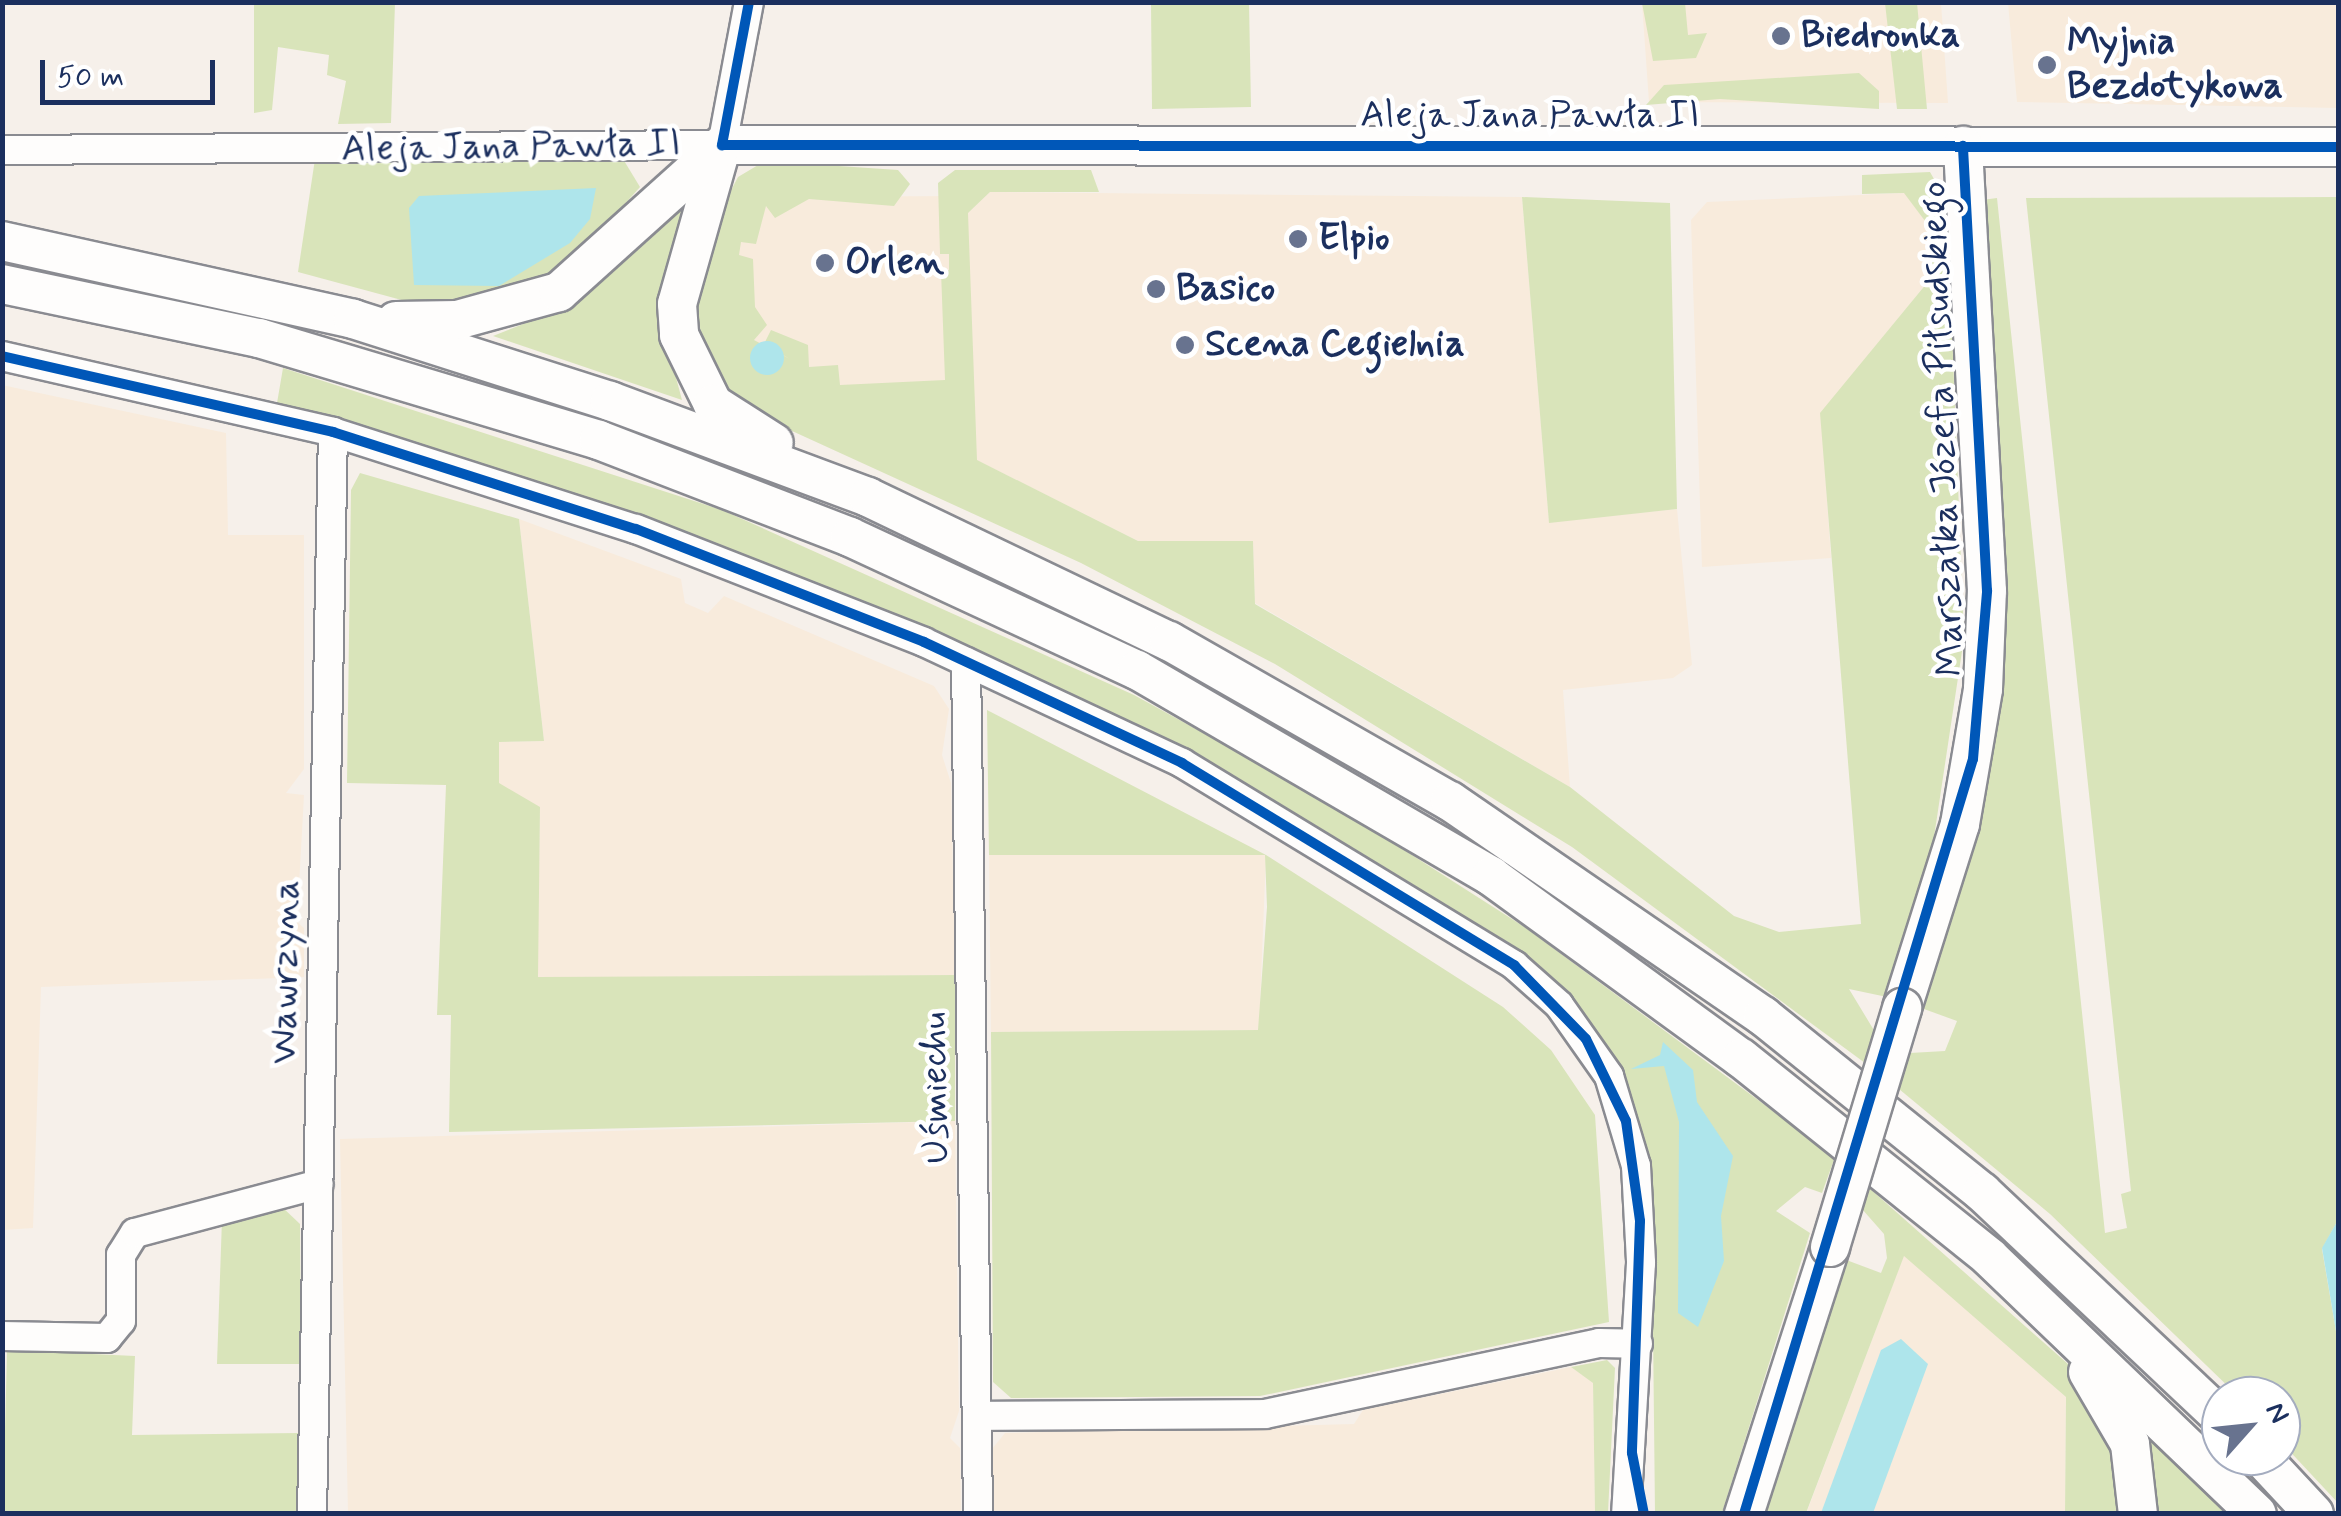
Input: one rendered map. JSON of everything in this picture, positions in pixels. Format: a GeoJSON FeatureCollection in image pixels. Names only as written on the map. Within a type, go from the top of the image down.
{"type":"FeatureCollection","features":[{"type":"Feature","properties":{"kind":"main road","name":"Aleja Jana Pawła II"},"geometry":{"type":"LineString","coordinates":[[722,146],[2338,147]]}},
{"type":"Feature","properties":{"kind":"main road"},"geometry":{"type":"LineString","coordinates":[[353,319],[457,320],[559,292],[722,146]]}},
{"type":"Feature","properties":{"kind":"main road"},"geometry":{"type":"LineString","coordinates":[[722,146],[677,304],[684,360],[730,418],[868,497],[1264,692],[1562,872],[1763,1016],[2010,1216],[2201,1398]]}},
{"type":"Feature","properties":{"kind":"main road","name":"Marszałka Józefa Piłsudskiego"},"geometry":{"type":"LineString","coordinates":[[1744,1514],[1960,824],[1983,689],[1987,591],[1964,146]]}},
{"type":"Feature","properties":{"kind":"main road"},"geometry":{"type":"LineString","coordinates":[[2,241],[353,319],[610,400],[868,497]]}},
{"type":"Feature","properties":{"kind":"main road"},"geometry":{"type":"LineString","coordinates":[[2,284],[258,338],[599,440],[1010,606],[1264,742],[1569,931],[1988,1257],[2257,1514]]}},
{"type":"Feature","properties":{"kind":"main road"},"geometry":{"type":"LineString","coordinates":[[1988,1257],[2118,1417],[2138,1514]]}},
{"type":"Feature","properties":{"kind":"main road"},"geometry":{"type":"LineString","coordinates":[[2279,1476],[2314,1514]]}},
{"type":"Feature","properties":{"kind":"street"},"geometry":{"type":"LineString","coordinates":[[722,146],[749,2]]}},
{"type":"Feature","properties":{"kind":"street","name":"Aleja Jana Pawła II"},"geometry":{"type":"LineString","coordinates":[[2,150],[722,146]]}},
{"type":"Feature","properties":{"kind":"street"},"geometry":{"type":"LineString","coordinates":[[2,356],[333,432],[636,530],[966,662],[1182,763],[1514,965],[1560,1005],[1609,1076],[1626,1121],[1640,1222],[1638,1344],[1626,1514]]}},
{"type":"Feature","properties":{"kind":"street","name":"Wawrzyna"},"geometry":{"type":"LineString","coordinates":[[312,1514],[333,432]]}},
{"type":"Feature","properties":{"kind":"street","name":"Uśmiechu"},"geometry":{"type":"LineString","coordinates":[[966,662],[978,1514]]}},
{"type":"Feature","properties":{"kind":"street"},"geometry":{"type":"LineString","coordinates":[[2,1336],[107,1338],[121,1321],[121,1255],[135,1233],[319,1184]]}},
{"type":"Feature","properties":{"kind":"street"},"geometry":{"type":"LineString","coordinates":[[977,1416],[1265,1414],[1598,1343],[1638,1344]]}},
{"type":"Feature","properties":{"kind":"street"},"geometry":{"type":"LineString","coordinates":[[1632,1453],[1644,1514]]}},
{"type":"Feature","properties":{"kind":"shaded area"},"geometry":{"type":"Polygon","coordinates":[[[1642,3],[1941,3],[1948,103],[1649,102],[1642,3]]]}},
{"type":"Feature","properties":{"kind":"shaded area"},"geometry":{"type":"Polygon","coordinates":[[[2008,3],[2338,3],[2338,108],[2017,102],[2008,3]]]}},
{"type":"Feature","properties":{"kind":"shaded area"},"geometry":{"type":"Polygon","coordinates":[[[990,192],[1522,197],[1549,522],[1677,509],[1692,665],[1673,678],[1563,690],[1570,787],[1255,603],[1253,541],[1138,541],[978,461],[973,478],[727,323],[725,287],[750,197],[967,196],[969,212],[990,192]]]}},
{"type":"Feature","properties":{"kind":"shaded area"},"geometry":{"type":"Polygon","coordinates":[[[1905,193],[1928,225],[1927,283],[1821,413],[1831,558],[1702,567],[1691,220],[1707,202],[1905,193]]]}},
{"type":"Feature","properties":{"kind":"shaded area"},"geometry":{"type":"Polygon","coordinates":[[[2,385],[226,433],[228,535],[304,535],[304,769],[286,793],[304,795],[297,922],[304,928],[304,977],[41,987],[33,1228],[3,1230],[2,385]]]}},
{"type":"Feature","properties":{"kind":"shaded area"},"geometry":{"type":"Polygon","coordinates":[[[519,519],[681,579],[685,603],[708,613],[724,596],[934,686],[949,709],[942,755],[951,783],[955,975],[537,978],[540,808],[499,784],[499,742],[544,741],[519,519]]]}},
{"type":"Feature","properties":{"kind":"shaded area"},"geometry":{"type":"Polygon","coordinates":[[[989,855],[1266,855],[1259,1030],[991,1032],[989,855]]]}},
{"type":"Feature","properties":{"kind":"shaded area"},"geometry":{"type":"Polygon","coordinates":[[[955,1121],[959,1411],[950,1438],[960,1448],[961,1513],[348,1513],[340,1139],[955,1121]]]}},
{"type":"Feature","properties":{"kind":"shaded area"},"geometry":{"type":"Polygon","coordinates":[[[1904,1255],[2066,1397],[2065,1513],[1806,1514],[1904,1255]]]}},
{"type":"Feature","properties":{"kind":"shaded area"},"geometry":{"type":"Polygon","coordinates":[[[1571,1367],[1593,1382],[1595,1513],[992,1513],[992,1449],[1005,1433],[1354,1424],[1363,1410],[1571,1367]]]}},
{"type":"Feature","properties":{"kind":"green space"},"geometry":{"type":"Polygon","coordinates":[[[254,3],[395,3],[391,123],[338,124],[346,81],[327,75],[329,55],[278,47],[272,110],[254,113],[254,3]]]}},
{"type":"Feature","properties":{"kind":"green space"},"geometry":{"type":"Polygon","coordinates":[[[1151,3],[1249,3],[1251,107],[1152,109],[1151,3]]]}},
{"type":"Feature","properties":{"kind":"green space"},"geometry":{"type":"Polygon","coordinates":[[[1642,3],[1685,3],[1688,35],[1707,33],[1696,58],[1653,61],[1642,3]]]}},
{"type":"Feature","properties":{"kind":"green space"},"geometry":{"type":"Polygon","coordinates":[[[1885,3],[1917,3],[1927,109],[1897,109],[1885,3]]]}},
{"type":"Feature","properties":{"kind":"green space"},"geometry":{"type":"Polygon","coordinates":[[[1859,73],[1879,91],[1879,109],[1720,99],[1646,105],[1664,85],[1859,73]]]}},
{"type":"Feature","properties":{"kind":"green space"},"geometry":{"type":"Polygon","coordinates":[[[315,159],[623,159],[640,187],[559,278],[503,303],[409,302],[298,272],[315,159]]]}},
{"type":"Feature","properties":{"kind":"green space"},"geometry":{"type":"Polygon","coordinates":[[[765,161],[898,170],[910,184],[894,206],[809,199],[775,218],[766,206],[756,244],[741,242],[739,255],[753,259],[755,307],[767,325],[754,340],[790,359],[764,344],[771,330],[808,345],[809,367],[838,365],[840,385],[945,380],[941,271],[949,270],[949,254],[940,254],[938,183],[955,170],[1091,170],[1099,192],[990,192],[968,213],[977,460],[1138,541],[1253,541],[1255,604],[1570,787],[1734,916],[1779,932],[1861,924],[1820,413],[1927,283],[1928,225],[1904,193],[1862,194],[1862,175],[1930,172],[1947,202],[1964,638],[1931,857],[1887,997],[1849,989],[1875,1032],[1865,1063],[1572,847],[1275,664],[1081,563],[724,400],[687,326],[726,200],[738,177],[765,161]]]}},
{"type":"Feature","properties":{"kind":"green space"},"geometry":{"type":"Polygon","coordinates":[[[690,181],[667,344],[682,400],[493,336],[561,309],[690,181]]]}},
{"type":"Feature","properties":{"kind":"green space"},"geometry":{"type":"Polygon","coordinates":[[[1522,197],[1670,203],[1677,509],[1549,523],[1522,197]]]}},
{"type":"Feature","properties":{"kind":"green space"},"geometry":{"type":"Polygon","coordinates":[[[2338,197],[2338,1220],[2322,1249],[2338,1343],[2338,1503],[2301,1463],[2301,1376],[2217,1376],[2050,1214],[1899,1089],[1910,1053],[1945,1051],[1957,1021],[1924,1009],[1970,840],[1982,200],[1997,198],[2105,1233],[2127,1228],[2121,1194],[2131,1191],[2026,198],[2338,197]]]}},
{"type":"Feature","properties":{"kind":"green space"},"geometry":{"type":"Polygon","coordinates":[[[283,368],[722,510],[1134,695],[1329,802],[1526,928],[1835,1157],[1822,1193],[1805,1187],[1776,1211],[1810,1233],[1722,1513],[1655,1513],[1652,1236],[1638,1118],[1607,1045],[1537,966],[1240,783],[1031,676],[624,513],[277,403],[283,368]]]}},
{"type":"Feature","properties":{"kind":"green space"},"geometry":{"type":"Polygon","coordinates":[[[360,473],[519,519],[544,741],[499,742],[499,783],[540,807],[538,977],[955,975],[955,1121],[449,1132],[451,1015],[437,1015],[446,785],[347,783],[351,490],[360,473]]]}},
{"type":"Feature","properties":{"kind":"green space"},"geometry":{"type":"Polygon","coordinates":[[[987,710],[1266,855],[1503,1007],[1551,1050],[1595,1115],[1609,1322],[1260,1396],[1011,1398],[993,1382],[991,1032],[1258,1030],[1267,907],[1265,855],[989,855],[987,710]]]}},
{"type":"Feature","properties":{"kind":"green space"},"geometry":{"type":"Polygon","coordinates":[[[1868,1187],[2068,1364],[2112,1432],[2125,1513],[2065,1513],[2066,1397],[1904,1256],[1806,1513],[1758,1514],[1841,1258],[1881,1273],[1887,1258],[1884,1234],[1862,1209],[1868,1187]]]}},
{"type":"Feature","properties":{"kind":"green space"},"geometry":{"type":"Polygon","coordinates":[[[280,1205],[300,1224],[301,1364],[217,1364],[222,1219],[280,1205]]]}},
{"type":"Feature","properties":{"kind":"green space"},"geometry":{"type":"Polygon","coordinates":[[[7,1350],[135,1356],[132,1435],[301,1433],[300,1513],[3,1513],[7,1350]]]}},
{"type":"Feature","properties":{"kind":"green space"},"geometry":{"type":"Polygon","coordinates":[[[1607,1360],[1615,1368],[1608,1513],[1595,1513],[1593,1383],[1571,1367],[1607,1360]]]}},
{"type":"Feature","properties":{"kind":"green space"},"geometry":{"type":"Polygon","coordinates":[[[2143,1430],[2225,1513],[2150,1513],[2143,1430]]]}},
{"type":"Feature","properties":{"kind":"water"},"geometry":{"type":"Polygon","coordinates":[[[596,188],[590,219],[570,243],[499,286],[414,285],[409,208],[419,196],[596,188]]]}},
{"type":"Feature","properties":{"kind":"water"},"geometry":{"type":"Polygon","coordinates":[[[767,341],[779,346],[784,358],[779,370],[767,375],[755,370],[750,358],[755,346],[767,341]]]}},
{"type":"Feature","properties":{"kind":"water"},"geometry":{"type":"Polygon","coordinates":[[[1663,1042],[1693,1070],[1697,1102],[1733,1156],[1721,1216],[1724,1261],[1698,1327],[1678,1313],[1679,1122],[1664,1066],[1631,1069],[1660,1055],[1663,1042]]]}},
{"type":"Feature","properties":{"kind":"water"},"geometry":{"type":"Polygon","coordinates":[[[2338,1220],[2338,1343],[2322,1248],[2338,1220]]]}},
{"type":"Feature","properties":{"kind":"water"},"geometry":{"type":"Polygon","coordinates":[[[1901,1339],[1928,1364],[1873,1513],[1821,1513],[1881,1350],[1901,1339]]]}},
{"type":"Feature","properties":{"kind":"cycle path"},"geometry":{"type":"LineString","coordinates":[[749,2],[722,145],[2338,147]]}},
{"type":"Feature","properties":{"kind":"cycle path"},"geometry":{"type":"LineString","coordinates":[[1744,1514],[1973,759],[1987,591],[1963,146]]}},
{"type":"Feature","properties":{"kind":"cycle path"},"geometry":{"type":"LineString","coordinates":[[2,356],[333,432],[636,529],[924,642],[1182,763],[1514,965],[1586,1039],[1626,1121],[1640,1221],[1632,1453],[1644,1514]]}},
{"type":"Feature","properties":{"kind":"place","name":"Biedronka"},"geometry":{"type":"Point","coordinates":[1781,36]}},
{"type":"Feature","properties":{"kind":"place","name":"Myjnia Bezdotykowa"},"geometry":{"type":"Point","coordinates":[2047,65]}},
{"type":"Feature","properties":{"kind":"place","name":"Elpio"},"geometry":{"type":"Point","coordinates":[1298,239]}},
{"type":"Feature","properties":{"kind":"place","name":"Orlen"},"geometry":{"type":"Point","coordinates":[825,263]}},
{"type":"Feature","properties":{"kind":"place","name":"Basico"},"geometry":{"type":"Point","coordinates":[1156,289]}},
{"type":"Feature","properties":{"kind":"place","name":"Scena Cegielnia"},"geometry":{"type":"Point","coordinates":[1185,345]}}]}
